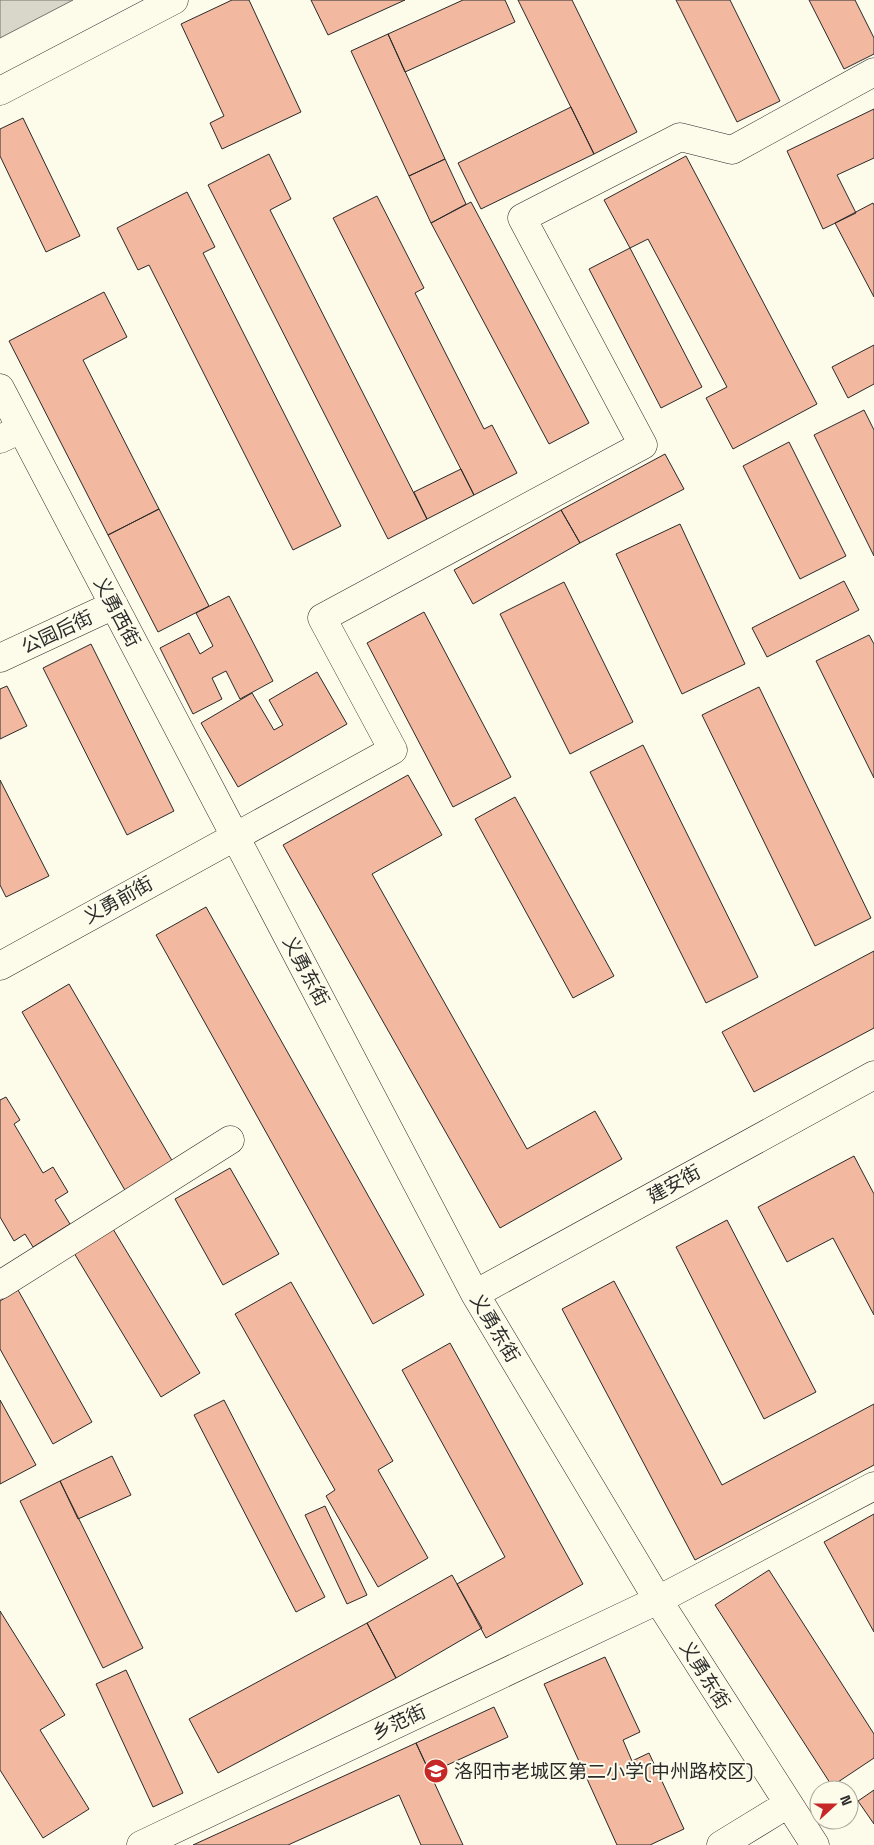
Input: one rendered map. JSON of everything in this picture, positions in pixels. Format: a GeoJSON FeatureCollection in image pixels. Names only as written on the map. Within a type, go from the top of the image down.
{"type":"FeatureCollection","features":[{"type":"Feature","properties":{"kind":"street"},"geometry":{"type":"LineString","coordinates":[[0,90],[174,0]]}},
{"type":"Feature","properties":{"kind":"street","name":"义勇前街"},"geometry":{"type":"LineString","coordinates":[[0,966],[235,835],[393,750],[322,618],[643,445],[522,218],[680,137],[732,150],[874,72]]}},
{"type":"Feature","properties":{"kind":"street","name":"义勇西街"},"geometry":{"type":"LineString","coordinates":[[0,388],[10,434],[114,605],[235,835]]}},
{"type":"Feature","properties":{"kind":"street","name":"公园后街"},"geometry":{"type":"LineString","coordinates":[[0,658],[114,605]]}},
{"type":"Feature","properties":{"kind":"street","name":"义勇东街"},"geometry":{"type":"LineString","coordinates":[[235,835],[474,1294],[658,1600],[815,1845]]}},
{"type":"Feature","properties":{"kind":"street","name":"建安街"},"geometry":{"type":"LineString","coordinates":[[474,1294],[874,1075]]}},
{"type":"Feature","properties":{"kind":"street"},"geometry":{"type":"LineString","coordinates":[[0,1285],[230,1140]]}},
{"type":"Feature","properties":{"kind":"street","name":"乡范街"},"geometry":{"type":"LineString","coordinates":[[140,1845],[658,1600],[874,1486]]}},
{"type":"Feature","properties":{"kind":"street"},"geometry":{"type":"LineString","coordinates":[[720,1845],[788,1804]]}},
{"type":"Feature","properties":{"kind":"shaded area"},"geometry":{"type":"Polygon","coordinates":[[[0,0],[73,0],[0,38],[0,0]]]}},
{"type":"Feature","properties":{"kind":"building"},"geometry":{"type":"Polygon","coordinates":[[[232,0],[249,0],[301,112],[222,149],[210,123],[224,116],[181,24],[232,0]]]}},
{"type":"Feature","properties":{"kind":"building"},"geometry":{"type":"Polygon","coordinates":[[[311,0],[405,0],[328,35],[311,0]]]}},
{"type":"Feature","properties":{"kind":"building"},"geometry":{"type":"Polygon","coordinates":[[[463,0],[505,0],[515,22],[405,72],[388,34],[463,0]]]}},
{"type":"Feature","properties":{"kind":"building"},"geometry":{"type":"Polygon","coordinates":[[[518,0],[572,0],[637,132],[594,154],[518,0]]]}},
{"type":"Feature","properties":{"kind":"building"},"geometry":{"type":"Polygon","coordinates":[[[676,0],[730,0],[780,101],[737,122],[676,0]]]}},
{"type":"Feature","properties":{"kind":"building"},"geometry":{"type":"Polygon","coordinates":[[[809,0],[855,0],[874,38],[874,54],[844,69],[809,0]]]}},
{"type":"Feature","properties":{"kind":"building"},"geometry":{"type":"Polygon","coordinates":[[[388,34],[445,159],[409,176],[351,51],[388,34]]]}},
{"type":"Feature","properties":{"kind":"building"},"geometry":{"type":"Polygon","coordinates":[[[571,107],[594,154],[481,209],[458,163],[571,107]]]}},
{"type":"Feature","properties":{"kind":"building"},"geometry":{"type":"Polygon","coordinates":[[[874,109],[874,158],[837,175],[856,213],[823,229],[787,151],[874,109]]]}},
{"type":"Feature","properties":{"kind":"building"},"geometry":{"type":"Polygon","coordinates":[[[23,118],[80,236],[46,252],[0,156],[0,129],[23,118]]]}},
{"type":"Feature","properties":{"kind":"building"},"geometry":{"type":"Polygon","coordinates":[[[269,154],[291,199],[270,210],[427,519],[388,539],[208,185],[269,154]]]}},
{"type":"Feature","properties":{"kind":"building"},"geometry":{"type":"Polygon","coordinates":[[[686,156],[817,404],[733,449],[706,398],[727,387],[648,239],[630,248],[604,200],[686,156]]]}},
{"type":"Feature","properties":{"kind":"building"},"geometry":{"type":"Polygon","coordinates":[[[445,159],[466,204],[431,223],[409,176],[445,159]]]}},
{"type":"Feature","properties":{"kind":"building"},"geometry":{"type":"Polygon","coordinates":[[[187,192],[215,247],[203,253],[341,526],[293,550],[149,265],[138,270],[117,228],[187,192]]]}},
{"type":"Feature","properties":{"kind":"building"},"geometry":{"type":"Polygon","coordinates":[[[377,196],[424,288],[415,293],[484,429],[492,425],[517,473],[474,495],[333,218],[377,196]]]}},
{"type":"Feature","properties":{"kind":"building"},"geometry":{"type":"Polygon","coordinates":[[[471,202],[589,423],[549,444],[431,223],[471,202]]]}},
{"type":"Feature","properties":{"kind":"building"},"geometry":{"type":"Polygon","coordinates":[[[873,203],[874,205],[874,297],[835,223],[873,203]]]}},
{"type":"Feature","properties":{"kind":"building"},"geometry":{"type":"Polygon","coordinates":[[[630,248],[702,387],[661,408],[589,269],[630,248]]]}},
{"type":"Feature","properties":{"kind":"building"},"geometry":{"type":"Polygon","coordinates":[[[104,292],[127,337],[83,360],[159,509],[108,535],[9,341],[104,292]]]}},
{"type":"Feature","properties":{"kind":"building"},"geometry":{"type":"Polygon","coordinates":[[[874,345],[874,384],[848,398],[832,367],[874,345]]]}},
{"type":"Feature","properties":{"kind":"building"},"geometry":{"type":"Polygon","coordinates":[[[864,410],[874,430],[874,556],[814,435],[864,410]]]}},
{"type":"Feature","properties":{"kind":"building"},"geometry":{"type":"Polygon","coordinates":[[[789,442],[846,556],[800,579],[743,466],[789,442]]]}},
{"type":"Feature","properties":{"kind":"building"},"geometry":{"type":"Polygon","coordinates":[[[665,454],[684,489],[580,543],[561,510],[665,454]]]}},
{"type":"Feature","properties":{"kind":"building"},"geometry":{"type":"Polygon","coordinates":[[[461,469],[474,495],[427,519],[414,492],[461,469]]]}},
{"type":"Feature","properties":{"kind":"building"},"geometry":{"type":"Polygon","coordinates":[[[159,509],[209,606],[158,632],[108,535],[159,509]]]}},
{"type":"Feature","properties":{"kind":"building"},"geometry":{"type":"Polygon","coordinates":[[[561,510],[580,543],[473,604],[454,570],[561,510]]]}},
{"type":"Feature","properties":{"kind":"building"},"geometry":{"type":"Polygon","coordinates":[[[680,524],[745,664],[682,694],[616,554],[680,524]]]}},
{"type":"Feature","properties":{"kind":"building"},"geometry":{"type":"Polygon","coordinates":[[[844,581],[859,610],[767,657],[752,628],[844,581]]]}},
{"type":"Feature","properties":{"kind":"building"},"geometry":{"type":"Polygon","coordinates":[[[564,582],[633,722],[570,754],[500,614],[564,582]]]}},
{"type":"Feature","properties":{"kind":"building"},"geometry":{"type":"Polygon","coordinates":[[[229,596],[273,681],[240,699],[226,671],[212,678],[222,699],[193,714],[160,648],[189,633],[200,654],[213,646],[196,613],[229,596]]]}},
{"type":"Feature","properties":{"kind":"building"},"geometry":{"type":"Polygon","coordinates":[[[424,612],[511,777],[453,807],[367,643],[424,612]]]}},
{"type":"Feature","properties":{"kind":"building"},"geometry":{"type":"Polygon","coordinates":[[[869,635],[874,644],[874,778],[816,661],[869,635]]]}},
{"type":"Feature","properties":{"kind":"building"},"geometry":{"type":"Polygon","coordinates":[[[91,644],[174,811],[127,835],[43,668],[91,644]]]}},
{"type":"Feature","properties":{"kind":"building"},"geometry":{"type":"Polygon","coordinates":[[[317,672],[347,724],[238,787],[201,723],[252,693],[274,730],[283,725],[269,700],[317,672]]]}},
{"type":"Feature","properties":{"kind":"building"},"geometry":{"type":"Polygon","coordinates":[[[7,686],[27,726],[0,739],[0,689],[7,686]]]}},
{"type":"Feature","properties":{"kind":"building"},"geometry":{"type":"Polygon","coordinates":[[[759,687],[871,918],[815,946],[702,715],[759,687]]]}},
{"type":"Feature","properties":{"kind":"building"},"geometry":{"type":"Polygon","coordinates":[[[643,745],[758,977],[706,1003],[590,772],[643,745]]]}},
{"type":"Feature","properties":{"kind":"building"},"geometry":{"type":"Polygon","coordinates":[[[408,775],[442,835],[372,874],[527,1149],[595,1111],[622,1159],[500,1228],[283,845],[408,775]]]}},
{"type":"Feature","properties":{"kind":"building"},"geometry":{"type":"Polygon","coordinates":[[[0,780],[49,876],[6,897],[0,885],[0,780]]]}},
{"type":"Feature","properties":{"kind":"building"},"geometry":{"type":"Polygon","coordinates":[[[515,797],[614,976],[573,998],[475,819],[515,797]]]}},
{"type":"Feature","properties":{"kind":"building"},"geometry":{"type":"Polygon","coordinates":[[[206,907],[424,1295],[373,1324],[156,935],[206,907]]]}},
{"type":"Feature","properties":{"kind":"building"},"geometry":{"type":"Polygon","coordinates":[[[874,951],[874,1028],[754,1092],[722,1032],[874,951]]]}},
{"type":"Feature","properties":{"kind":"building"},"geometry":{"type":"Polygon","coordinates":[[[69,984],[174,1164],[126,1192],[22,1012],[69,984]]]}},
{"type":"Feature","properties":{"kind":"building"},"geometry":{"type":"Polygon","coordinates":[[[6,1097],[20,1120],[14,1124],[43,1173],[53,1167],[68,1192],[55,1200],[70,1224],[33,1247],[25,1234],[14,1241],[0,1217],[0,1100],[6,1097]]]}},
{"type":"Feature","properties":{"kind":"building"},"geometry":{"type":"Polygon","coordinates":[[[854,1156],[874,1194],[874,1315],[833,1238],[787,1262],[758,1207],[854,1156]]]}},
{"type":"Feature","properties":{"kind":"building"},"geometry":{"type":"Polygon","coordinates":[[[230,1168],[279,1254],[223,1285],[175,1199],[230,1168]]]}},
{"type":"Feature","properties":{"kind":"building"},"geometry":{"type":"Polygon","coordinates":[[[727,1220],[816,1392],[764,1419],[676,1247],[727,1220]]]}},
{"type":"Feature","properties":{"kind":"building"},"geometry":{"type":"Polygon","coordinates":[[[113,1229],[200,1373],[161,1397],[74,1253],[113,1229]]]}},
{"type":"Feature","properties":{"kind":"building"},"geometry":{"type":"Polygon","coordinates":[[[614,1281],[722,1485],[874,1404],[874,1465],[695,1560],[562,1309],[614,1281]]]}},
{"type":"Feature","properties":{"kind":"building"},"geometry":{"type":"Polygon","coordinates":[[[291,1282],[393,1461],[378,1470],[428,1558],[378,1587],[326,1496],[335,1490],[235,1314],[291,1282]]]}},
{"type":"Feature","properties":{"kind":"building"},"geometry":{"type":"Polygon","coordinates":[[[18,1290],[92,1422],[53,1444],[0,1349],[0,1301],[18,1290]]]}},
{"type":"Feature","properties":{"kind":"building"},"geometry":{"type":"Polygon","coordinates":[[[450,1343],[583,1584],[486,1638],[457,1584],[505,1557],[402,1370],[450,1343]]]}},
{"type":"Feature","properties":{"kind":"building"},"geometry":{"type":"Polygon","coordinates":[[[0,1400],[36,1465],[0,1484],[0,1400]]]}},
{"type":"Feature","properties":{"kind":"building"},"geometry":{"type":"Polygon","coordinates":[[[224,1400],[325,1597],[296,1612],[194,1415],[224,1400]]]}},
{"type":"Feature","properties":{"kind":"building"},"geometry":{"type":"Polygon","coordinates":[[[112,1456],[131,1495],[78,1519],[60,1481],[112,1456]]]}},
{"type":"Feature","properties":{"kind":"building"},"geometry":{"type":"Polygon","coordinates":[[[60,1481],[143,1648],[103,1668],[20,1501],[60,1481]]]}},
{"type":"Feature","properties":{"kind":"building"},"geometry":{"type":"Polygon","coordinates":[[[325,1506],[367,1595],[347,1604],[305,1515],[325,1506]]]}},
{"type":"Feature","properties":{"kind":"building"},"geometry":{"type":"Polygon","coordinates":[[[874,1514],[874,1632],[824,1542],[874,1514]]]}},
{"type":"Feature","properties":{"kind":"building"},"geometry":{"type":"Polygon","coordinates":[[[769,1570],[874,1734],[874,1758],[841,1780],[828,1780],[715,1605],[769,1570]]]}},
{"type":"Feature","properties":{"kind":"building"},"geometry":{"type":"Polygon","coordinates":[[[452,1575],[482,1628],[396,1678],[367,1623],[452,1575]]]}},
{"type":"Feature","properties":{"kind":"building"},"geometry":{"type":"Polygon","coordinates":[[[0,1611],[65,1715],[40,1730],[89,1809],[43,1838],[0,1770],[0,1611]]]}},
{"type":"Feature","properties":{"kind":"building"},"geometry":{"type":"Polygon","coordinates":[[[367,1623],[396,1678],[218,1773],[189,1719],[367,1623]]]}},
{"type":"Feature","properties":{"kind":"building"},"geometry":{"type":"Polygon","coordinates":[[[605,1657],[640,1732],[623,1740],[632,1761],[649,1753],[684,1829],[650,1845],[617,1845],[544,1684],[605,1657]]]}},
{"type":"Feature","properties":{"kind":"building"},"geometry":{"type":"Polygon","coordinates":[[[126,1670],[183,1793],[153,1807],[96,1684],[126,1670]]]}},
{"type":"Feature","properties":{"kind":"building"},"geometry":{"type":"Polygon","coordinates":[[[494,1707],[508,1737],[430,1773],[416,1743],[494,1707]]]}},
{"type":"Feature","properties":{"kind":"building"},"geometry":{"type":"Polygon","coordinates":[[[416,1743],[463,1845],[421,1845],[399,1795],[288,1845],[193,1845],[416,1743]]]}},
{"type":"Feature","properties":{"kind":"building"},"geometry":{"type":"Polygon","coordinates":[[[874,1790],[874,1824],[859,1802],[859,1800],[874,1790]]]}},
{"type":"Feature","properties":{"kind":"place","name":"洛阳市老城区第二小学(中州路校区)"},"geometry":{"type":"Point","coordinates":[436,1771]}}]}
